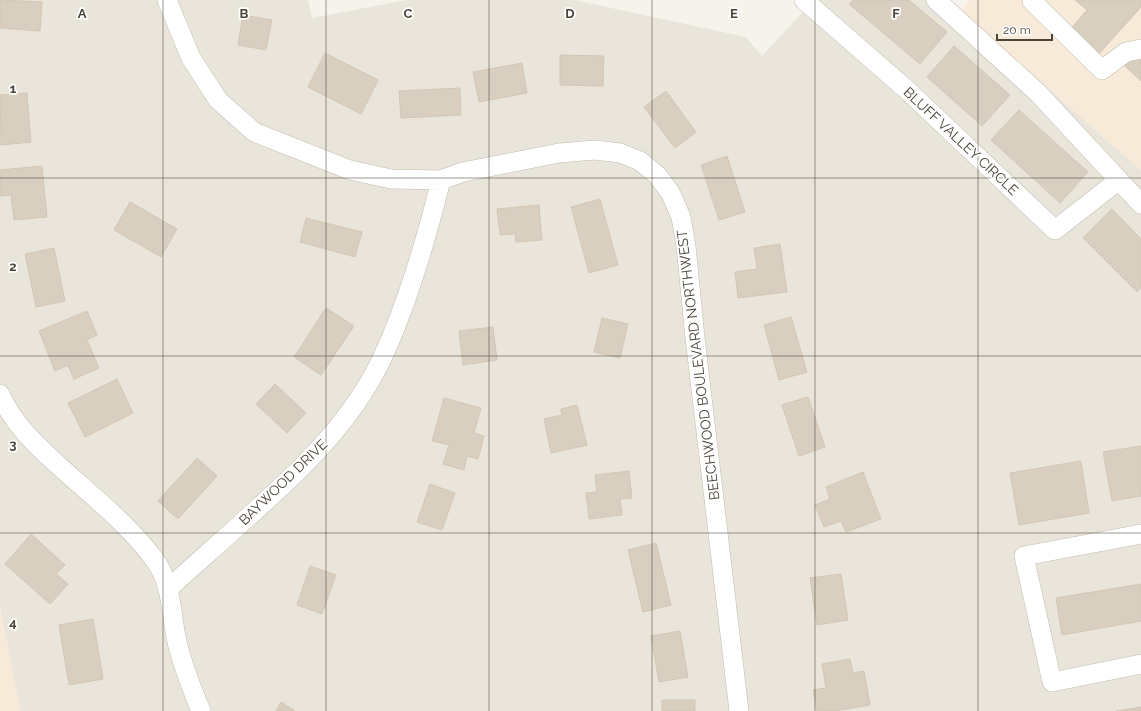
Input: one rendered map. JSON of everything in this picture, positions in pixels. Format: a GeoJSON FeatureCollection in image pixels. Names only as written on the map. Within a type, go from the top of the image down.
{"type":"FeatureCollection","features":[{"type":"Feature","properties":{"kind":"street","name":"BEECHWOOD BOULEVARD NORTHWEST"},"geometry":{"type":"LineString","coordinates":[[167,0],[191,58],[218,100],[254,132],[350,170],[391,179],[441,180],[463,172],[559,153],[595,150],[620,153],[640,161],[656,175],[670,192],[680,217],[686,246],[696,346],[739,711]]}},
{"type":"Feature","properties":{"kind":"street","name":"BLUFF VALLEY CIRCLE"},"geometry":{"type":"LineString","coordinates":[[804,0],[907,90],[1055,230],[1119,180]]}},
{"type":"Feature","properties":{"kind":"street"},"geometry":{"type":"LineString","coordinates":[[936,0],[1038,93],[1141,204]]}},
{"type":"Feature","properties":{"kind":"street"},"geometry":{"type":"LineString","coordinates":[[1032,1],[1102,70],[1126,52],[1141,49]]}},
{"type":"Feature","properties":{"kind":"street","name":"BAYWOOD DRIVE"},"geometry":{"type":"LineString","coordinates":[[168,589],[288,481],[319,449],[350,410],[374,374],[394,333],[415,276],[429,231],[441,180]]}},
{"type":"Feature","properties":{"kind":"street"},"geometry":{"type":"LineString","coordinates":[[0,394],[5,406],[19,426],[40,449],[134,534],[155,560],[164,577],[168,589],[176,638],[188,680],[202,711]]}},
{"type":"Feature","properties":{"kind":"street"},"geometry":{"type":"LineString","coordinates":[[1141,534],[1024,556],[1052,682],[1141,664]]}},
{"type":"Feature","properties":{"kind":"shaded area"},"geometry":{"type":"Polygon","coordinates":[[[0,0],[308,0],[312,18],[407,0],[574,0],[746,37],[762,56],[814,0],[947,0],[1141,170],[1141,711],[20,711],[0,606],[0,0]]]}},
{"type":"Feature","properties":{"kind":"shaded area"},"geometry":{"type":"Polygon","coordinates":[[[970,0],[1141,0],[1141,170],[961,11],[970,0]]]}},
{"type":"Feature","properties":{"kind":"shaded area"},"geometry":{"type":"Polygon","coordinates":[[[0,606],[20,711],[0,711],[0,606]]]}},
{"type":"Feature","properties":{"kind":"building"},"geometry":{"type":"Polygon","coordinates":[[[0,0],[42,2],[40,31],[0,28],[0,0]]]}},
{"type":"Feature","properties":{"kind":"building"},"geometry":{"type":"Polygon","coordinates":[[[853,0],[909,0],[947,32],[920,64],[849,4],[853,0]]]}},
{"type":"Feature","properties":{"kind":"building"},"geometry":{"type":"Polygon","coordinates":[[[1075,0],[1141,0],[1141,7],[1097,56],[1069,31],[1087,10],[1075,0]]]}},
{"type":"Feature","properties":{"kind":"building"},"geometry":{"type":"Polygon","coordinates":[[[243,15],[272,20],[266,50],[238,45],[243,15]]]}},
{"type":"Feature","properties":{"kind":"building"},"geometry":{"type":"Polygon","coordinates":[[[954,46],[1010,95],[982,126],[927,77],[954,46]]]}},
{"type":"Feature","properties":{"kind":"building"},"geometry":{"type":"Polygon","coordinates":[[[1141,51],[1141,81],[1125,66],[1141,51]]]}},
{"type":"Feature","properties":{"kind":"building"},"geometry":{"type":"Polygon","coordinates":[[[325,53],[378,80],[361,114],[308,87],[325,53]]]}},
{"type":"Feature","properties":{"kind":"building"},"geometry":{"type":"Polygon","coordinates":[[[560,55],[604,56],[603,86],[560,85],[560,55]]]}},
{"type":"Feature","properties":{"kind":"building"},"geometry":{"type":"Polygon","coordinates":[[[522,63],[527,93],[479,102],[473,72],[522,63]]]}},
{"type":"Feature","properties":{"kind":"building"},"geometry":{"type":"Polygon","coordinates":[[[460,88],[461,115],[401,118],[399,91],[460,88]]]}},
{"type":"Feature","properties":{"kind":"building"},"geometry":{"type":"Polygon","coordinates":[[[666,91],[696,132],[675,148],[644,107],[666,91]]]}},
{"type":"Feature","properties":{"kind":"building"},"geometry":{"type":"Polygon","coordinates":[[[27,93],[31,142],[1,145],[0,95],[27,93]]]}},
{"type":"Feature","properties":{"kind":"building"},"geometry":{"type":"Polygon","coordinates":[[[1019,110],[1088,172],[1060,203],[991,140],[1019,110]]]}},
{"type":"Feature","properties":{"kind":"building"},"geometry":{"type":"Polygon","coordinates":[[[727,156],[745,212],[719,220],[701,165],[727,156]]]}},
{"type":"Feature","properties":{"kind":"building"},"geometry":{"type":"Polygon","coordinates":[[[42,166],[47,217],[14,220],[11,195],[0,196],[0,170],[42,166]]]}},
{"type":"Feature","properties":{"kind":"building"},"geometry":{"type":"Polygon","coordinates":[[[600,199],[618,265],[589,273],[571,207],[600,199]]]}},
{"type":"Feature","properties":{"kind":"building"},"geometry":{"type":"Polygon","coordinates":[[[130,202],[177,229],[161,257],[114,230],[130,202]]]}},
{"type":"Feature","properties":{"kind":"building"},"geometry":{"type":"Polygon","coordinates":[[[539,205],[542,240],[516,242],[515,234],[500,235],[497,209],[539,205]]]}},
{"type":"Feature","properties":{"kind":"building"},"geometry":{"type":"Polygon","coordinates":[[[1112,209],[1141,239],[1141,287],[1137,292],[1083,238],[1112,209]]]}},
{"type":"Feature","properties":{"kind":"building"},"geometry":{"type":"Polygon","coordinates":[[[306,218],[362,232],[355,257],[300,242],[306,218]]]}},
{"type":"Feature","properties":{"kind":"building"},"geometry":{"type":"Polygon","coordinates":[[[780,244],[787,292],[738,298],[735,272],[757,269],[754,248],[780,244]]]}},
{"type":"Feature","properties":{"kind":"building"},"geometry":{"type":"Polygon","coordinates":[[[54,248],[65,301],[36,307],[25,254],[54,248]]]}},
{"type":"Feature","properties":{"kind":"building"},"geometry":{"type":"Polygon","coordinates":[[[326,308],[354,326],[321,375],[294,357],[326,308]]]}},
{"type":"Feature","properties":{"kind":"building"},"geometry":{"type":"Polygon","coordinates":[[[87,311],[97,335],[87,340],[99,368],[74,379],[68,365],[55,371],[39,331],[87,311]]]}},
{"type":"Feature","properties":{"kind":"building"},"geometry":{"type":"Polygon","coordinates":[[[791,317],[807,372],[779,380],[764,325],[791,317]]]}},
{"type":"Feature","properties":{"kind":"building"},"geometry":{"type":"Polygon","coordinates":[[[602,318],[628,324],[620,358],[594,352],[602,318]]]}},
{"type":"Feature","properties":{"kind":"building"},"geometry":{"type":"Polygon","coordinates":[[[493,327],[497,360],[463,365],[459,331],[493,327]]]}},
{"type":"Feature","properties":{"kind":"building"},"geometry":{"type":"Polygon","coordinates":[[[117,379],[133,413],[85,437],[68,403],[117,379]]]}},
{"type":"Feature","properties":{"kind":"building"},"geometry":{"type":"Polygon","coordinates":[[[275,384],[306,413],[287,433],[256,404],[275,384]]]}},
{"type":"Feature","properties":{"kind":"building"},"geometry":{"type":"Polygon","coordinates":[[[808,397],[825,447],[799,456],[782,405],[808,397]]]}},
{"type":"Feature","properties":{"kind":"building"},"geometry":{"type":"Polygon","coordinates":[[[444,398],[481,408],[474,433],[484,436],[478,459],[467,456],[464,470],[443,464],[449,445],[432,441],[444,398]]]}},
{"type":"Feature","properties":{"kind":"building"},"geometry":{"type":"Polygon","coordinates":[[[577,405],[587,445],[551,453],[544,419],[562,415],[561,409],[577,405]]]}},
{"type":"Feature","properties":{"kind":"building"},"geometry":{"type":"Polygon","coordinates":[[[1141,446],[1141,496],[1112,501],[1103,452],[1141,446]]]}},
{"type":"Feature","properties":{"kind":"building"},"geometry":{"type":"Polygon","coordinates":[[[197,458],[217,476],[178,519],[158,501],[197,458]]]}},
{"type":"Feature","properties":{"kind":"building"},"geometry":{"type":"Polygon","coordinates":[[[1081,461],[1089,513],[1019,525],[1010,473],[1081,461]]]}},
{"type":"Feature","properties":{"kind":"building"},"geometry":{"type":"Polygon","coordinates":[[[629,471],[632,498],[620,499],[622,515],[589,519],[586,493],[597,492],[595,475],[629,471]]]}},
{"type":"Feature","properties":{"kind":"building"},"geometry":{"type":"Polygon","coordinates":[[[863,472],[881,519],[846,532],[841,521],[824,527],[815,505],[830,499],[826,487],[863,472]]]}},
{"type":"Feature","properties":{"kind":"building"},"geometry":{"type":"Polygon","coordinates":[[[430,484],[455,493],[442,530],[417,522],[430,484]]]}},
{"type":"Feature","properties":{"kind":"building"},"geometry":{"type":"Polygon","coordinates":[[[31,534],[65,565],[56,574],[68,584],[50,604],[5,564],[31,534]]]}},
{"type":"Feature","properties":{"kind":"building"},"geometry":{"type":"Polygon","coordinates":[[[656,543],[671,605],[643,612],[628,550],[656,543]]]}},
{"type":"Feature","properties":{"kind":"building"},"geometry":{"type":"Polygon","coordinates":[[[310,566],[336,575],[322,614],[297,605],[310,566]]]}},
{"type":"Feature","properties":{"kind":"building"},"geometry":{"type":"Polygon","coordinates":[[[841,574],[848,620],[817,625],[810,578],[841,574]]]}},
{"type":"Feature","properties":{"kind":"building"},"geometry":{"type":"Polygon","coordinates":[[[1141,584],[1141,621],[1062,635],[1056,598],[1141,584]]]}},
{"type":"Feature","properties":{"kind":"building"},"geometry":{"type":"Polygon","coordinates":[[[93,619],[103,679],[69,685],[59,625],[93,619]]]}},
{"type":"Feature","properties":{"kind":"building"},"geometry":{"type":"Polygon","coordinates":[[[680,631],[688,677],[659,682],[651,636],[680,631]]]}},
{"type":"Feature","properties":{"kind":"building"},"geometry":{"type":"Polygon","coordinates":[[[850,659],[853,673],[864,671],[870,705],[835,711],[817,711],[813,690],[826,688],[822,664],[850,659]]]}},
{"type":"Feature","properties":{"kind":"building"},"geometry":{"type":"Polygon","coordinates":[[[662,700],[695,700],[695,711],[662,711],[662,700]]]}},
{"type":"Feature","properties":{"kind":"building"},"geometry":{"type":"Polygon","coordinates":[[[281,702],[295,711],[276,711],[281,702]]]}},
{"type":"Feature","properties":{"kind":"building"},"geometry":{"type":"Polygon","coordinates":[[[1141,707],[1141,711],[1116,711],[1141,707]]]}}]}
